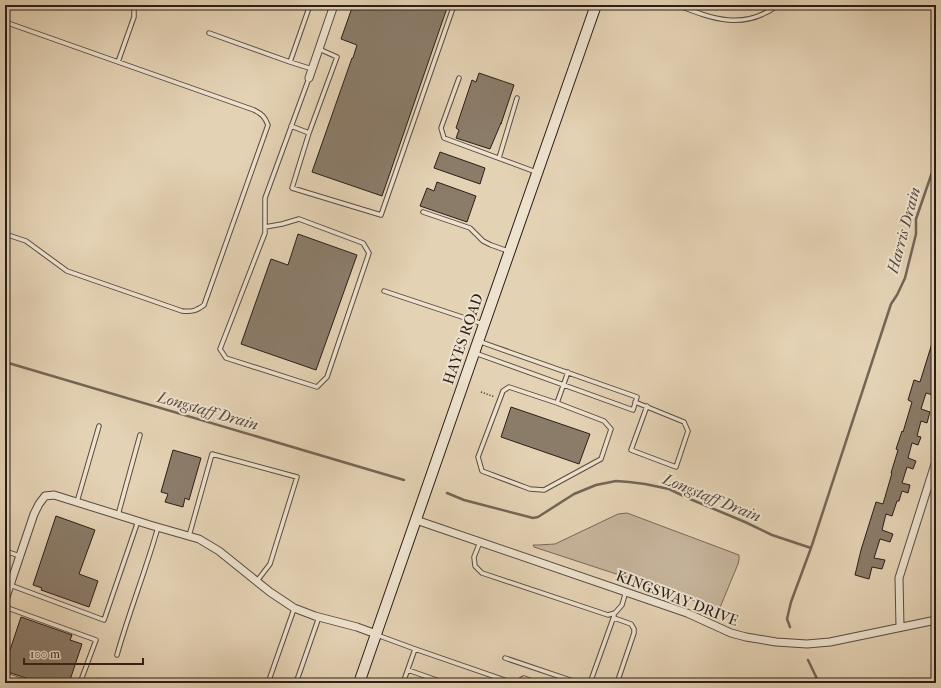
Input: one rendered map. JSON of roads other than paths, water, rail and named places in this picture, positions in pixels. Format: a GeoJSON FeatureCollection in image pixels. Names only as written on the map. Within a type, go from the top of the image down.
{"type":"FeatureCollection","features":[{"type":"Feature","properties":{"kind":"main road","name":"HAYES ROAD"},"geometry":{"type":"LineString","coordinates":[[359,683],[596,5]]}},
{"type":"Feature","properties":{"kind":"street"},"geometry":{"type":"LineString","coordinates":[[308,78],[334,5]]}},
{"type":"Feature","properties":{"kind":"street"},"geometry":{"type":"LineString","coordinates":[[900,627],[899,578],[936,461]]}},
{"type":"Feature","properties":{"kind":"street"},"geometry":{"type":"LineString","coordinates":[[5,600],[34,514],[45,496],[54,495],[199,539],[219,551],[270,592],[294,608],[376,634]]}},
{"type":"Feature","properties":{"kind":"street","name":"KINGSWAY DRIVE"},"geometry":{"type":"LineString","coordinates":[[416,520],[687,613],[746,638],[808,644],[936,620]]}},
{"type":"Feature","properties":{"kind":"lane"},"geometry":{"type":"LineString","coordinates":[[118,62],[134,17],[134,6],[128,7],[122,5]]}},
{"type":"Feature","properties":{"kind":"lane"},"geometry":{"type":"LineString","coordinates":[[290,62],[310,5]]}},
{"type":"Feature","properties":{"kind":"lane"},"geometry":{"type":"LineString","coordinates":[[319,49],[337,57],[309,133],[292,188],[381,215],[454,5]]}},
{"type":"Feature","properties":{"kind":"lane"},"geometry":{"type":"LineString","coordinates":[[677,5],[709,17],[734,21],[758,16],[771,11],[778,5]]}},
{"type":"Feature","properties":{"kind":"lane"},"geometry":{"type":"LineString","coordinates":[[5,22],[262,113],[268,125],[204,305],[198,310],[191,312],[182,311],[68,271],[26,242],[5,234]]}},
{"type":"Feature","properties":{"kind":"lane"},"geometry":{"type":"LineString","coordinates":[[209,33],[312,70]]}},
{"type":"Feature","properties":{"kind":"lane"},"geometry":{"type":"LineString","coordinates":[[265,227],[299,219],[364,242],[369,253],[327,377],[318,387],[226,358],[220,349],[265,233],[265,227],[265,198],[308,78]]}},
{"type":"Feature","properties":{"kind":"lane"},"geometry":{"type":"LineString","coordinates":[[459,78],[441,128],[444,138],[538,172]]}},
{"type":"Feature","properties":{"kind":"lane"},"geometry":{"type":"LineString","coordinates":[[499,158],[517,98]]}},
{"type":"Feature","properties":{"kind":"lane"},"geometry":{"type":"LineString","coordinates":[[291,126],[309,133]]}},
{"type":"Feature","properties":{"kind":"lane"},"geometry":{"type":"LineString","coordinates":[[423,212],[470,228],[484,241],[509,251]]}},
{"type":"Feature","properties":{"kind":"lane"},"geometry":{"type":"LineString","coordinates":[[384,291],[484,324]]}},
{"type":"Feature","properties":{"kind":"lane"},"geometry":{"type":"LineString","coordinates":[[474,353],[633,410],[636,402],[637,397],[478,341]]}},
{"type":"Feature","properties":{"kind":"lane"},"geometry":{"type":"LineString","coordinates":[[557,403],[568,372]]}},
{"type":"Feature","properties":{"kind":"lane"},"geometry":{"type":"LineString","coordinates":[[509,386],[557,403],[604,420],[611,429],[602,459],[544,490],[530,489],[482,471],[478,457],[502,391],[509,386]]}},
{"type":"Feature","properties":{"kind":"lane"},"geometry":{"type":"LineString","coordinates":[[636,402],[647,406],[684,422],[688,431],[676,468],[631,450],[647,406]]}},
{"type":"Feature","properties":{"kind":"lane"},"geometry":{"type":"LineString","coordinates":[[78,502],[99,426]]}},
{"type":"Feature","properties":{"kind":"lane"},"geometry":{"type":"LineString","coordinates":[[118,515],[140,435]]}},
{"type":"Feature","properties":{"kind":"lane"},"geometry":{"type":"LineString","coordinates":[[186,535],[212,454],[298,477],[270,564],[257,581]]}},
{"type":"Feature","properties":{"kind":"lane"},"geometry":{"type":"LineString","coordinates":[[10,585],[104,620],[138,521]]}},
{"type":"Feature","properties":{"kind":"lane"},"geometry":{"type":"LineString","coordinates":[[117,655],[158,527]]}},
{"type":"Feature","properties":{"kind":"lane"},"geometry":{"type":"LineString","coordinates":[[480,542],[474,557],[475,566],[482,573],[608,615],[616,613]]}},
{"type":"Feature","properties":{"kind":"lane"},"geometry":{"type":"LineString","coordinates":[[5,551],[20,556]]}},
{"type":"Feature","properties":{"kind":"lane"},"geometry":{"type":"LineString","coordinates":[[590,683],[614,618],[622,605],[626,592]]}},
{"type":"Feature","properties":{"kind":"lane"},"geometry":{"type":"LineString","coordinates":[[5,607],[96,640],[80,683]]}},
{"type":"Feature","properties":{"kind":"lane"},"geometry":{"type":"LineString","coordinates":[[268,683],[294,608]]}},
{"type":"Feature","properties":{"kind":"lane"},"geometry":{"type":"LineString","coordinates":[[296,683],[319,617]]}},
{"type":"Feature","properties":{"kind":"lane"},"geometry":{"type":"LineString","coordinates":[[614,618],[631,624],[634,629],[634,633],[617,683]]}},
{"type":"Feature","properties":{"kind":"lane"},"geometry":{"type":"LineString","coordinates":[[376,634],[514,683],[524,678],[537,683]]}},
{"type":"Feature","properties":{"kind":"lane"},"geometry":{"type":"LineString","coordinates":[[404,683],[415,649]]}},
{"type":"Feature","properties":{"kind":"lane"},"geometry":{"type":"LineString","coordinates":[[505,658],[579,683]]}},
{"type":"Feature","properties":{"kind":"lane"},"geometry":{"type":"LineString","coordinates":[[408,670],[445,683]]}},
{"type":"Feature","properties":{"kind":"lane"},"geometry":{"type":"LineString","coordinates":[[5,675],[29,683]]}},
{"type":"Feature","properties":{"kind":"waterway","name":"Harris Drain"},"geometry":{"type":"LineString","coordinates":[[790,627],[787,619],[791,602],[811,548],[891,304],[905,278],[916,234],[916,219],[936,161]]}},
{"type":"Feature","properties":{"kind":"waterway","name":"Longstaff Drain"},"geometry":{"type":"LineString","coordinates":[[5,362],[404,480]]}},
{"type":"Feature","properties":{"kind":"waterway","name":"Longstaff Drain"},"geometry":{"type":"LineString","coordinates":[[447,493],[464,500],[533,518],[538,517],[574,494],[596,485],[616,481],[645,484],[669,489],[772,535],[811,548]]}},
{"type":"Feature","properties":{"kind":"waterway"},"geometry":{"type":"LineString","coordinates":[[808,660],[819,683]]}}]}
